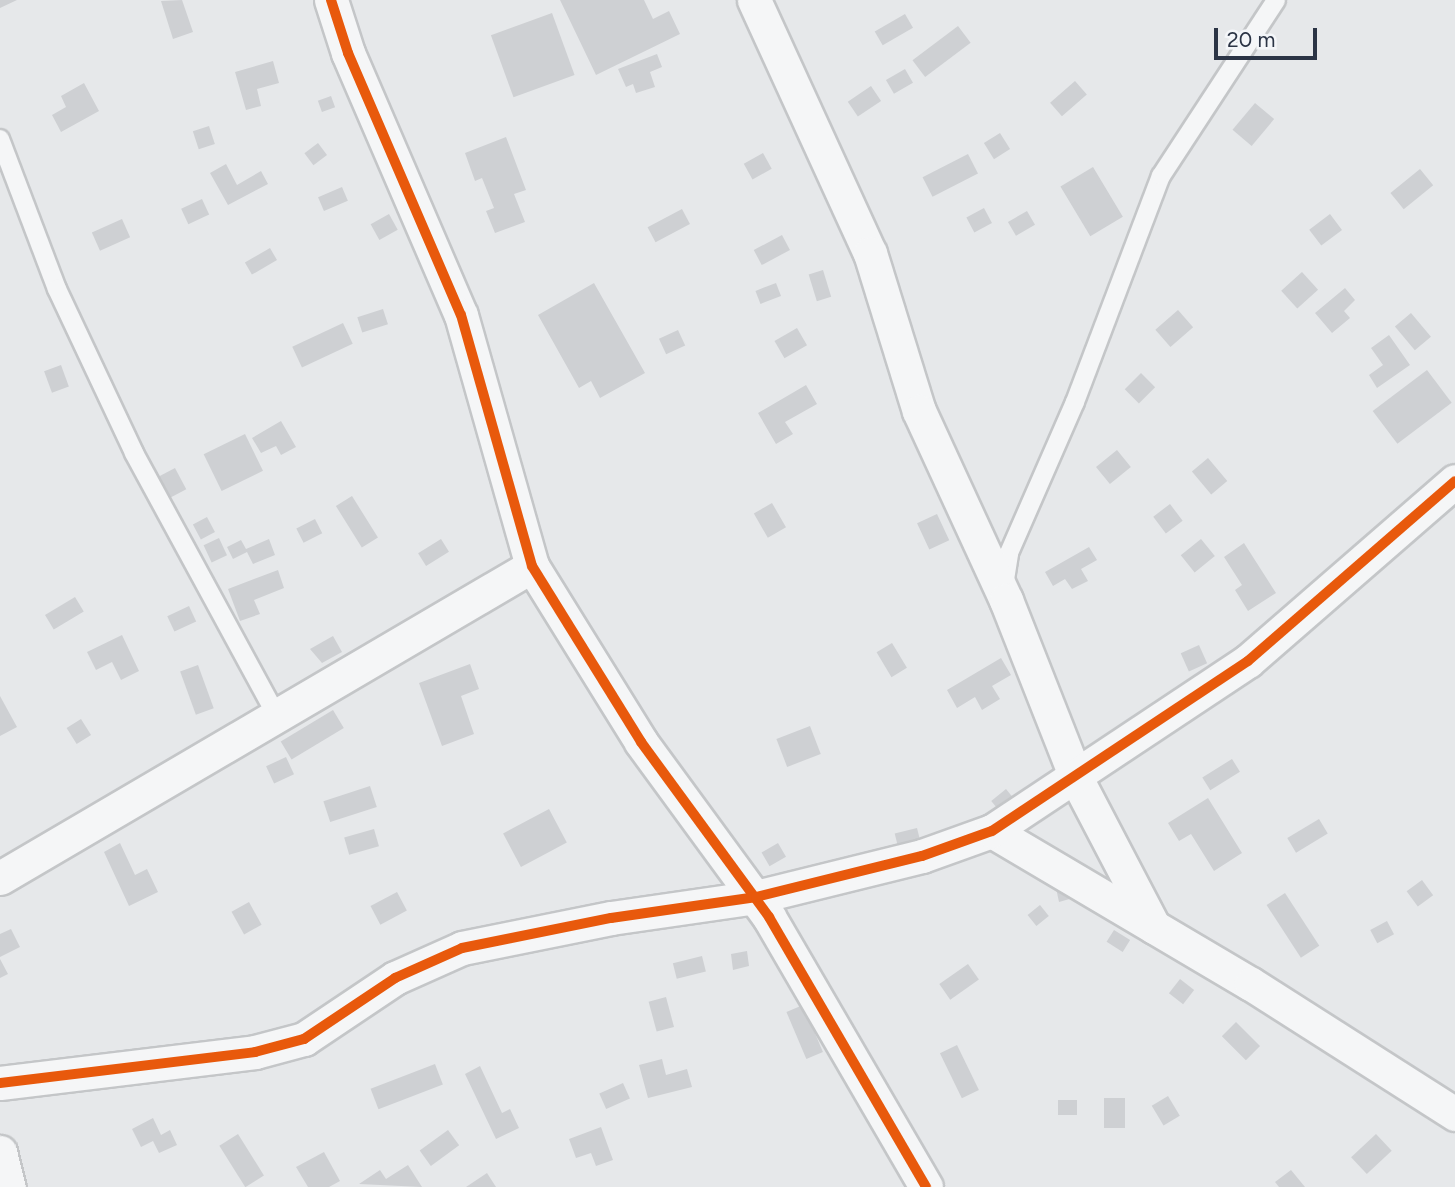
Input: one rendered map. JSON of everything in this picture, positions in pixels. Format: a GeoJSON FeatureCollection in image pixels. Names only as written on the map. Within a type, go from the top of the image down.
{"type":"FeatureCollection","features":[{"type":"Feature","properties":{"kind":"street"},"geometry":{"type":"LineString","coordinates":[[331,0],[348,53],[461,315],[532,566],[641,742],[756,898],[926,1187]]}},
{"type":"Feature","properties":{"kind":"street"},"geometry":{"type":"LineString","coordinates":[[754,0],[870,253],[919,411],[1006,600],[1076,778],[1154,927]]}},
{"type":"Feature","properties":{"kind":"street"},"geometry":{"type":"LineString","coordinates":[[0,1083],[256,1052],[304,1039],[395,978],[462,948],[611,918],[756,898],[922,856],[992,831],[1076,778],[1266,647],[1455,481]]}},
{"type":"Feature","properties":{"kind":"street"},"geometry":{"type":"LineString","coordinates":[[0,878],[275,713],[532,566]]}},
{"type":"Feature","properties":{"kind":"street"},"geometry":{"type":"LineString","coordinates":[[992,831],[1154,927],[1455,1115]]}},
{"type":"Feature","properties":{"kind":"street"},"geometry":{"type":"LineString","coordinates":[[0,1152],[9,1187]]}},
{"type":"Feature","properties":{"kind":"lane"},"geometry":{"type":"LineString","coordinates":[[1006,600],[1003,577],[1009,553],[1076,402],[1161,176],[1276,0]]}},
{"type":"Feature","properties":{"kind":"lane"},"geometry":{"type":"LineString","coordinates":[[0,139],[57,289],[134,453],[275,713]]}},
{"type":"Feature","properties":{"kind":"building"},"geometry":{"type":"Polygon","coordinates":[[[0,0],[17,0],[0,8],[0,0]]]}},
{"type":"Feature","properties":{"kind":"building"},"geometry":{"type":"Polygon","coordinates":[[[182,0],[193,32],[173,39],[161,1],[182,0]]]}},
{"type":"Feature","properties":{"kind":"building"},"geometry":{"type":"Polygon","coordinates":[[[560,0],[644,0],[653,19],[669,11],[680,34],[596,75],[560,0]]]}},
{"type":"Feature","properties":{"kind":"building"},"geometry":{"type":"Polygon","coordinates":[[[552,13],[575,75],[513,97],[491,35],[552,13]]]}},
{"type":"Feature","properties":{"kind":"building"},"geometry":{"type":"Polygon","coordinates":[[[905,14],[913,28],[883,45],[875,32],[905,14]]]}},
{"type":"Feature","properties":{"kind":"building"},"geometry":{"type":"Polygon","coordinates":[[[958,26],[971,43],[925,77],[912,60],[958,26]]]}},
{"type":"Feature","properties":{"kind":"building"},"geometry":{"type":"Polygon","coordinates":[[[657,54],[662,67],[650,72],[655,87],[636,93],[633,84],[626,87],[618,69],[657,54]]]}},
{"type":"Feature","properties":{"kind":"building"},"geometry":{"type":"Polygon","coordinates":[[[273,61],[279,83],[257,89],[261,106],[246,110],[235,72],[273,61]]]}},
{"type":"Feature","properties":{"kind":"building"},"geometry":{"type":"Polygon","coordinates":[[[905,69],[913,83],[894,94],[886,80],[905,69]]]}},
{"type":"Feature","properties":{"kind":"building"},"geometry":{"type":"Polygon","coordinates":[[[1075,81],[1087,95],[1062,116],[1050,103],[1075,81]]]}},
{"type":"Feature","properties":{"kind":"building"},"geometry":{"type":"Polygon","coordinates":[[[84,83],[99,111],[61,132],[52,115],[66,107],[61,96],[84,83]]]}},
{"type":"Feature","properties":{"kind":"building"},"geometry":{"type":"Polygon","coordinates":[[[871,86],[881,101],[858,117],[848,102],[871,86]]]}},
{"type":"Feature","properties":{"kind":"building"},"geometry":{"type":"Polygon","coordinates":[[[331,96],[335,107],[322,112],[318,101],[331,96]]]}},
{"type":"Feature","properties":{"kind":"building"},"geometry":{"type":"Polygon","coordinates":[[[1255,103],[1274,119],[1252,146],[1233,130],[1255,103]]]}},
{"type":"Feature","properties":{"kind":"building"},"geometry":{"type":"Polygon","coordinates":[[[209,126],[215,144],[199,149],[193,131],[209,126]]]}},
{"type":"Feature","properties":{"kind":"building"},"geometry":{"type":"Polygon","coordinates":[[[1000,133],[1010,149],[994,159],[984,143],[1000,133]]]}},
{"type":"Feature","properties":{"kind":"building"},"geometry":{"type":"Polygon","coordinates":[[[506,137],[526,190],[514,194],[525,222],[495,233],[486,211],[494,208],[482,178],[475,181],[465,153],[506,137]]]}},
{"type":"Feature","properties":{"kind":"building"},"geometry":{"type":"Polygon","coordinates":[[[318,143],[327,155],[313,165],[304,153],[318,143]]]}},
{"type":"Feature","properties":{"kind":"building"},"geometry":{"type":"Polygon","coordinates":[[[763,153],[772,169],[752,179],[744,164],[763,153]]]}},
{"type":"Feature","properties":{"kind":"building"},"geometry":{"type":"Polygon","coordinates":[[[968,154],[978,174],[933,197],[923,177],[968,154]]]}},
{"type":"Feature","properties":{"kind":"building"},"geometry":{"type":"Polygon","coordinates":[[[226,164],[237,185],[261,171],[268,184],[228,205],[210,173],[226,164]]]}},
{"type":"Feature","properties":{"kind":"building"},"geometry":{"type":"Polygon","coordinates":[[[1093,167],[1123,217],[1090,236],[1060,187],[1093,167]]]}},
{"type":"Feature","properties":{"kind":"building"},"geometry":{"type":"Polygon","coordinates":[[[1420,169],[1433,185],[1404,209],[1390,193],[1420,169]]]}},
{"type":"Feature","properties":{"kind":"building"},"geometry":{"type":"Polygon","coordinates":[[[342,187],[348,201],[324,211],[318,197],[342,187]]]}},
{"type":"Feature","properties":{"kind":"building"},"geometry":{"type":"Polygon","coordinates":[[[202,199],[209,214],[188,224],[181,209],[202,199]]]}},
{"type":"Feature","properties":{"kind":"building"},"geometry":{"type":"Polygon","coordinates":[[[984,208],[992,223],[974,232],[966,217],[984,208]]]}},
{"type":"Feature","properties":{"kind":"building"},"geometry":{"type":"Polygon","coordinates":[[[682,209],[690,224],[656,242],[648,227],[682,209]]]}},
{"type":"Feature","properties":{"kind":"building"},"geometry":{"type":"Polygon","coordinates":[[[1027,211],[1035,225],[1016,236],[1008,222],[1027,211]]]}},
{"type":"Feature","properties":{"kind":"building"},"geometry":{"type":"Polygon","coordinates":[[[389,214],[398,230],[379,240],[371,224],[389,214]]]}},
{"type":"Feature","properties":{"kind":"building"},"geometry":{"type":"Polygon","coordinates":[[[1330,214],[1342,230],[1321,246],[1309,230],[1330,214]]]}},
{"type":"Feature","properties":{"kind":"building"},"geometry":{"type":"Polygon","coordinates":[[[122,219],[130,237],[100,251],[92,232],[122,219]]]}},
{"type":"Feature","properties":{"kind":"building"},"geometry":{"type":"Polygon","coordinates":[[[782,235],[790,250],[762,265],[754,250],[782,235]]]}},
{"type":"Feature","properties":{"kind":"building"},"geometry":{"type":"Polygon","coordinates":[[[270,248],[277,260],[252,275],[245,262],[270,248]]]}},
{"type":"Feature","properties":{"kind":"building"},"geometry":{"type":"Polygon","coordinates":[[[823,270],[831,297],[817,301],[809,274],[823,270]]]}},
{"type":"Feature","properties":{"kind":"building"},"geometry":{"type":"Polygon","coordinates":[[[1302,272],[1318,290],[1297,309],[1281,291],[1302,272]]]}},
{"type":"Feature","properties":{"kind":"building"},"geometry":{"type":"Polygon","coordinates":[[[594,283],[645,373],[600,398],[591,381],[579,388],[538,315],[594,283]]]}},
{"type":"Feature","properties":{"kind":"building"},"geometry":{"type":"Polygon","coordinates":[[[776,283],[781,296],[760,304],[755,291],[776,283]]]}},
{"type":"Feature","properties":{"kind":"building"},"geometry":{"type":"Polygon","coordinates":[[[1345,288],[1355,300],[1344,311],[1350,318],[1332,333],[1315,313],[1345,288]]]}},
{"type":"Feature","properties":{"kind":"building"},"geometry":{"type":"Polygon","coordinates":[[[383,309],[388,324],[362,333],[357,317],[383,309]]]}},
{"type":"Feature","properties":{"kind":"building"},"geometry":{"type":"Polygon","coordinates":[[[1178,310],[1193,327],[1170,347],[1155,330],[1178,310]]]}},
{"type":"Feature","properties":{"kind":"building"},"geometry":{"type":"Polygon","coordinates":[[[1411,313],[1431,337],[1415,350],[1395,326],[1411,313]]]}},
{"type":"Feature","properties":{"kind":"building"},"geometry":{"type":"Polygon","coordinates":[[[343,323],[353,344],[302,368],[292,347],[343,323]]]}},
{"type":"Feature","properties":{"kind":"building"},"geometry":{"type":"Polygon","coordinates":[[[797,328],[807,345],[784,358],[774,341],[797,328]]]}},
{"type":"Feature","properties":{"kind":"building"},"geometry":{"type":"Polygon","coordinates":[[[678,330],[685,345],[666,354],[659,339],[678,330]]]}},
{"type":"Feature","properties":{"kind":"building"},"geometry":{"type":"Polygon","coordinates":[[[1389,335],[1410,365],[1377,388],[1369,375],[1383,365],[1371,348],[1389,335]]]}},
{"type":"Feature","properties":{"kind":"building"},"geometry":{"type":"Polygon","coordinates":[[[61,365],[69,387],[52,393],[44,371],[61,365]]]}},
{"type":"Feature","properties":{"kind":"building"},"geometry":{"type":"Polygon","coordinates":[[[1427,370],[1452,403],[1397,444],[1373,411],[1427,370]]]}},
{"type":"Feature","properties":{"kind":"building"},"geometry":{"type":"Polygon","coordinates":[[[1141,373],[1155,387],[1139,403],[1125,389],[1141,373]]]}},
{"type":"Feature","properties":{"kind":"building"},"geometry":{"type":"Polygon","coordinates":[[[806,385],[817,404],[785,422],[793,434],[776,444],[758,413],[806,385]]]}},
{"type":"Feature","properties":{"kind":"building"},"geometry":{"type":"Polygon","coordinates":[[[281,421],[296,447],[281,455],[276,446],[261,453],[252,438],[281,421]]]}},
{"type":"Feature","properties":{"kind":"building"},"geometry":{"type":"Polygon","coordinates":[[[245,434],[263,471],[222,491],[204,454],[245,434]]]}},
{"type":"Feature","properties":{"kind":"building"},"geometry":{"type":"Polygon","coordinates":[[[1117,450],[1131,467],[1110,484],[1096,467],[1117,450]]]}},
{"type":"Feature","properties":{"kind":"building"},"geometry":{"type":"Polygon","coordinates":[[[1208,458],[1227,481],[1211,494],[1192,471],[1208,458]]]}},
{"type":"Feature","properties":{"kind":"building"},"geometry":{"type":"Polygon","coordinates":[[[175,468],[186,489],[168,499],[156,478],[175,468]]]}},
{"type":"Feature","properties":{"kind":"building"},"geometry":{"type":"Polygon","coordinates":[[[352,496],[378,538],[362,548],[336,506],[352,496]]]}},
{"type":"Feature","properties":{"kind":"building"},"geometry":{"type":"Polygon","coordinates":[[[772,503],[786,527],[768,538],[754,514],[772,503]]]}},
{"type":"Feature","properties":{"kind":"building"},"geometry":{"type":"Polygon","coordinates":[[[1170,504],[1183,521],[1166,533],[1153,517],[1170,504]]]}},
{"type":"Feature","properties":{"kind":"building"},"geometry":{"type":"Polygon","coordinates":[[[937,514],[949,540],[929,550],[917,523],[937,514]]]}},
{"type":"Feature","properties":{"kind":"building"},"geometry":{"type":"Polygon","coordinates":[[[207,517],[215,532],[201,540],[193,525],[207,517]]]}},
{"type":"Feature","properties":{"kind":"building"},"geometry":{"type":"Polygon","coordinates":[[[315,519],[322,533],[304,543],[296,529],[315,519]]]}},
{"type":"Feature","properties":{"kind":"building"},"geometry":{"type":"Polygon","coordinates":[[[219,538],[227,555],[212,562],[204,545],[219,538]]]}},
{"type":"Feature","properties":{"kind":"building"},"geometry":{"type":"Polygon","coordinates":[[[269,539],[275,555],[253,564],[247,552],[233,559],[227,547],[241,540],[246,549],[269,539]]]}},
{"type":"Feature","properties":{"kind":"building"},"geometry":{"type":"Polygon","coordinates":[[[441,539],[449,552],[426,566],[418,553],[441,539]]]}},
{"type":"Feature","properties":{"kind":"building"},"geometry":{"type":"Polygon","coordinates":[[[1201,539],[1215,556],[1195,572],[1181,555],[1201,539]]]}},
{"type":"Feature","properties":{"kind":"building"},"geometry":{"type":"Polygon","coordinates":[[[1244,543],[1276,593],[1248,611],[1235,590],[1242,585],[1224,557],[1244,543]]]}},
{"type":"Feature","properties":{"kind":"building"},"geometry":{"type":"Polygon","coordinates":[[[1089,547],[1097,560],[1081,569],[1088,581],[1072,589],[1065,579],[1053,586],[1045,572],[1089,547]]]}},
{"type":"Feature","properties":{"kind":"building"},"geometry":{"type":"Polygon","coordinates":[[[278,570],[284,588],[254,600],[260,614],[240,621],[228,589],[278,570]]]}},
{"type":"Feature","properties":{"kind":"building"},"geometry":{"type":"Polygon","coordinates":[[[75,597],[84,612],[54,630],[45,615],[75,597]]]}},
{"type":"Feature","properties":{"kind":"building"},"geometry":{"type":"Polygon","coordinates":[[[189,606],[196,621],[174,632],[167,616],[189,606]]]}},
{"type":"Feature","properties":{"kind":"building"},"geometry":{"type":"Polygon","coordinates":[[[122,635],[139,671],[121,680],[112,662],[96,670],[87,652],[122,635]]]}},
{"type":"Feature","properties":{"kind":"building"},"geometry":{"type":"Polygon","coordinates":[[[333,636],[342,652],[322,663],[310,649],[333,636]]]}},
{"type":"Feature","properties":{"kind":"building"},"geometry":{"type":"Polygon","coordinates":[[[892,643],[907,668],[892,677],[877,652],[892,643]]]}},
{"type":"Feature","properties":{"kind":"building"},"geometry":{"type":"Polygon","coordinates":[[[1199,645],[1207,663],[1189,671],[1181,653],[1199,645]]]}},
{"type":"Feature","properties":{"kind":"building"},"geometry":{"type":"Polygon","coordinates":[[[1001,658],[1011,675],[992,686],[1000,699],[982,710],[975,697],[957,708],[947,690],[1001,658]]]}},
{"type":"Feature","properties":{"kind":"building"},"geometry":{"type":"Polygon","coordinates":[[[470,664],[479,689],[461,696],[474,734],[442,746],[419,683],[470,664]]]}},
{"type":"Feature","properties":{"kind":"building"},"geometry":{"type":"Polygon","coordinates":[[[198,665],[214,708],[196,715],[180,671],[198,665]]]}},
{"type":"Feature","properties":{"kind":"building"},"geometry":{"type":"Polygon","coordinates":[[[0,696],[17,727],[0,736],[0,696]]]}},
{"type":"Feature","properties":{"kind":"building"},"geometry":{"type":"Polygon","coordinates":[[[333,710],[344,728],[292,759],[281,741],[333,710]]]}},
{"type":"Feature","properties":{"kind":"building"},"geometry":{"type":"Polygon","coordinates":[[[81,719],[91,735],[77,744],[67,728],[81,719]]]}},
{"type":"Feature","properties":{"kind":"building"},"geometry":{"type":"Polygon","coordinates":[[[810,726],[821,754],[787,767],[776,739],[810,726]]]}},
{"type":"Feature","properties":{"kind":"building"},"geometry":{"type":"Polygon","coordinates":[[[286,757],[294,774],[274,784],[266,766],[286,757]]]}},
{"type":"Feature","properties":{"kind":"building"},"geometry":{"type":"Polygon","coordinates":[[[1232,759],[1240,772],[1210,790],[1202,778],[1232,759]]]}},
{"type":"Feature","properties":{"kind":"building"},"geometry":{"type":"Polygon","coordinates":[[[370,786],[377,807],[330,822],[323,801],[370,786]]]}},
{"type":"Feature","properties":{"kind":"building"},"geometry":{"type":"Polygon","coordinates":[[[1006,789],[1014,799],[999,811],[991,801],[1006,789]]]}},
{"type":"Feature","properties":{"kind":"building"},"geometry":{"type":"Polygon","coordinates":[[[1208,798],[1242,853],[1214,871],[1191,834],[1179,841],[1168,823],[1208,798]]]}},
{"type":"Feature","properties":{"kind":"building"},"geometry":{"type":"Polygon","coordinates":[[[549,809],[567,843],[521,867],[503,833],[549,809]]]}},
{"type":"Feature","properties":{"kind":"building"},"geometry":{"type":"Polygon","coordinates":[[[1319,819],[1328,834],[1296,853],[1287,838],[1319,819]]]}},
{"type":"Feature","properties":{"kind":"building"},"geometry":{"type":"Polygon","coordinates":[[[917,828],[921,844],[899,849],[895,834],[917,828]]]}},
{"type":"Feature","properties":{"kind":"building"},"geometry":{"type":"Polygon","coordinates":[[[374,829],[379,846],[349,855],[344,838],[374,829]]]}},
{"type":"Feature","properties":{"kind":"building"},"geometry":{"type":"Polygon","coordinates":[[[120,843],[135,875],[147,869],[158,892],[129,906],[104,852],[120,843]]]}},
{"type":"Feature","properties":{"kind":"building"},"geometry":{"type":"Polygon","coordinates":[[[778,843],[786,857],[770,866],[762,852],[778,843]]]}},
{"type":"Feature","properties":{"kind":"building"},"geometry":{"type":"Polygon","coordinates":[[[1422,880],[1433,895],[1418,907],[1407,891],[1422,880]]]}},
{"type":"Feature","properties":{"kind":"building"},"geometry":{"type":"Polygon","coordinates":[[[1056,888],[1080,896],[1059,902],[1056,888]]]}},
{"type":"Feature","properties":{"kind":"building"},"geometry":{"type":"Polygon","coordinates":[[[397,892],[407,911],[380,925],[371,906],[397,892]]]}},
{"type":"Feature","properties":{"kind":"building"},"geometry":{"type":"Polygon","coordinates":[[[1285,893],[1319,946],[1301,958],[1267,905],[1285,893]]]}},
{"type":"Feature","properties":{"kind":"building"},"geometry":{"type":"Polygon","coordinates":[[[249,902],[262,925],[244,934],[232,912],[249,902]]]}},
{"type":"Feature","properties":{"kind":"building"},"geometry":{"type":"Polygon","coordinates":[[[1040,905],[1049,916],[1036,926],[1028,915],[1040,905]]]}},
{"type":"Feature","properties":{"kind":"building"},"geometry":{"type":"Polygon","coordinates":[[[1387,921],[1394,934],[1377,943],[1370,930],[1387,921]]]}},
{"type":"Feature","properties":{"kind":"building"},"geometry":{"type":"Polygon","coordinates":[[[11,929],[20,947],[0,957],[0,934],[11,929]]]}},
{"type":"Feature","properties":{"kind":"building"},"geometry":{"type":"Polygon","coordinates":[[[1114,930],[1130,940],[1123,952],[1107,942],[1114,930]]]}},
{"type":"Feature","properties":{"kind":"building"},"geometry":{"type":"Polygon","coordinates":[[[747,951],[749,966],[733,970],[731,954],[747,951]]]}},
{"type":"Feature","properties":{"kind":"building"},"geometry":{"type":"Polygon","coordinates":[[[702,956],[706,972],[677,979],[673,963],[702,956]]]}},
{"type":"Feature","properties":{"kind":"building"},"geometry":{"type":"Polygon","coordinates":[[[0,959],[8,974],[0,978],[0,959]]]}},
{"type":"Feature","properties":{"kind":"building"},"geometry":{"type":"Polygon","coordinates":[[[968,964],[979,980],[950,1000],[939,984],[968,964]]]}},
{"type":"Feature","properties":{"kind":"building"},"geometry":{"type":"Polygon","coordinates":[[[1180,979],[1194,990],[1183,1004],[1169,993],[1180,979]]]}},
{"type":"Feature","properties":{"kind":"building"},"geometry":{"type":"Polygon","coordinates":[[[666,997],[674,1027],[657,1032],[649,1002],[666,997]]]}},
{"type":"Feature","properties":{"kind":"building"},"geometry":{"type":"Polygon","coordinates":[[[803,1005],[823,1052],[806,1059],[786,1012],[803,1005]]]}},
{"type":"Feature","properties":{"kind":"building"},"geometry":{"type":"Polygon","coordinates":[[[1236,1022],[1260,1046],[1246,1060],[1222,1036],[1236,1022]]]}},
{"type":"Feature","properties":{"kind":"building"},"geometry":{"type":"Polygon","coordinates":[[[957,1045],[979,1090],[962,1098],[940,1053],[957,1045]]]}},
{"type":"Feature","properties":{"kind":"building"},"geometry":{"type":"Polygon","coordinates":[[[662,1059],[666,1075],[687,1069],[692,1087],[648,1098],[639,1065],[662,1059]]]}},
{"type":"Feature","properties":{"kind":"building"},"geometry":{"type":"Polygon","coordinates":[[[435,1064],[443,1085],[378,1109],[371,1089],[435,1064]]]}},
{"type":"Feature","properties":{"kind":"building"},"geometry":{"type":"Polygon","coordinates":[[[480,1066],[502,1113],[510,1109],[519,1128],[496,1139],[465,1074],[480,1066]]]}},
{"type":"Feature","properties":{"kind":"building"},"geometry":{"type":"Polygon","coordinates":[[[623,1083],[630,1099],[606,1109],[599,1094],[623,1083]]]}},
{"type":"Feature","properties":{"kind":"building"},"geometry":{"type":"Polygon","coordinates":[[[1168,1096],[1180,1116],[1164,1126],[1152,1106],[1168,1096]]]}},
{"type":"Feature","properties":{"kind":"building"},"geometry":{"type":"Polygon","coordinates":[[[1104,1098],[1125,1098],[1125,1128],[1104,1128],[1104,1098]]]}},
{"type":"Feature","properties":{"kind":"building"},"geometry":{"type":"Polygon","coordinates":[[[1058,1100],[1077,1100],[1077,1115],[1058,1115],[1058,1100]]]}},
{"type":"Feature","properties":{"kind":"building"},"geometry":{"type":"Polygon","coordinates":[[[153,1118],[161,1135],[170,1130],[177,1145],[159,1153],[153,1141],[141,1147],[132,1129],[153,1118]]]}},
{"type":"Feature","properties":{"kind":"building"},"geometry":{"type":"Polygon","coordinates":[[[601,1127],[613,1160],[596,1166],[591,1153],[576,1158],[569,1139],[601,1127]]]}},
{"type":"Feature","properties":{"kind":"building"},"geometry":{"type":"Polygon","coordinates":[[[448,1130],[459,1145],[431,1166],[420,1151],[448,1130]]]}},
{"type":"Feature","properties":{"kind":"building"},"geometry":{"type":"Polygon","coordinates":[[[238,1134],[264,1176],[245,1187],[219,1146],[238,1134]]]}},
{"type":"Feature","properties":{"kind":"building"},"geometry":{"type":"Polygon","coordinates":[[[1376,1134],[1392,1151],[1367,1174],[1351,1157],[1376,1134]]]}},
{"type":"Feature","properties":{"kind":"building"},"geometry":{"type":"Polygon","coordinates":[[[324,1152],[340,1181],[329,1187],[308,1187],[296,1167],[324,1152]]]}},
{"type":"Feature","properties":{"kind":"building"},"geometry":{"type":"Polygon","coordinates":[[[408,1165],[422,1187],[359,1184],[380,1170],[386,1179],[408,1165]]]}},
{"type":"Feature","properties":{"kind":"building"},"geometry":{"type":"Polygon","coordinates":[[[1291,1170],[1305,1187],[1279,1187],[1275,1182],[1291,1170]]]}},
{"type":"Feature","properties":{"kind":"building"},"geometry":{"type":"Polygon","coordinates":[[[487,1173],[496,1187],[466,1187],[487,1173]]]}},
{"type":"Feature","properties":{"kind":"cycle path"},"geometry":{"type":"LineString","coordinates":[[331,0],[348,53],[461,315],[532,566],[641,742],[769,917],[926,1187]]}},
{"type":"Feature","properties":{"kind":"cycle path"},"geometry":{"type":"LineString","coordinates":[[0,1083],[255,1052],[304,1039],[395,978],[462,948],[611,918],[756,897],[922,856],[992,831],[1248,661],[1455,481]]}}]}
